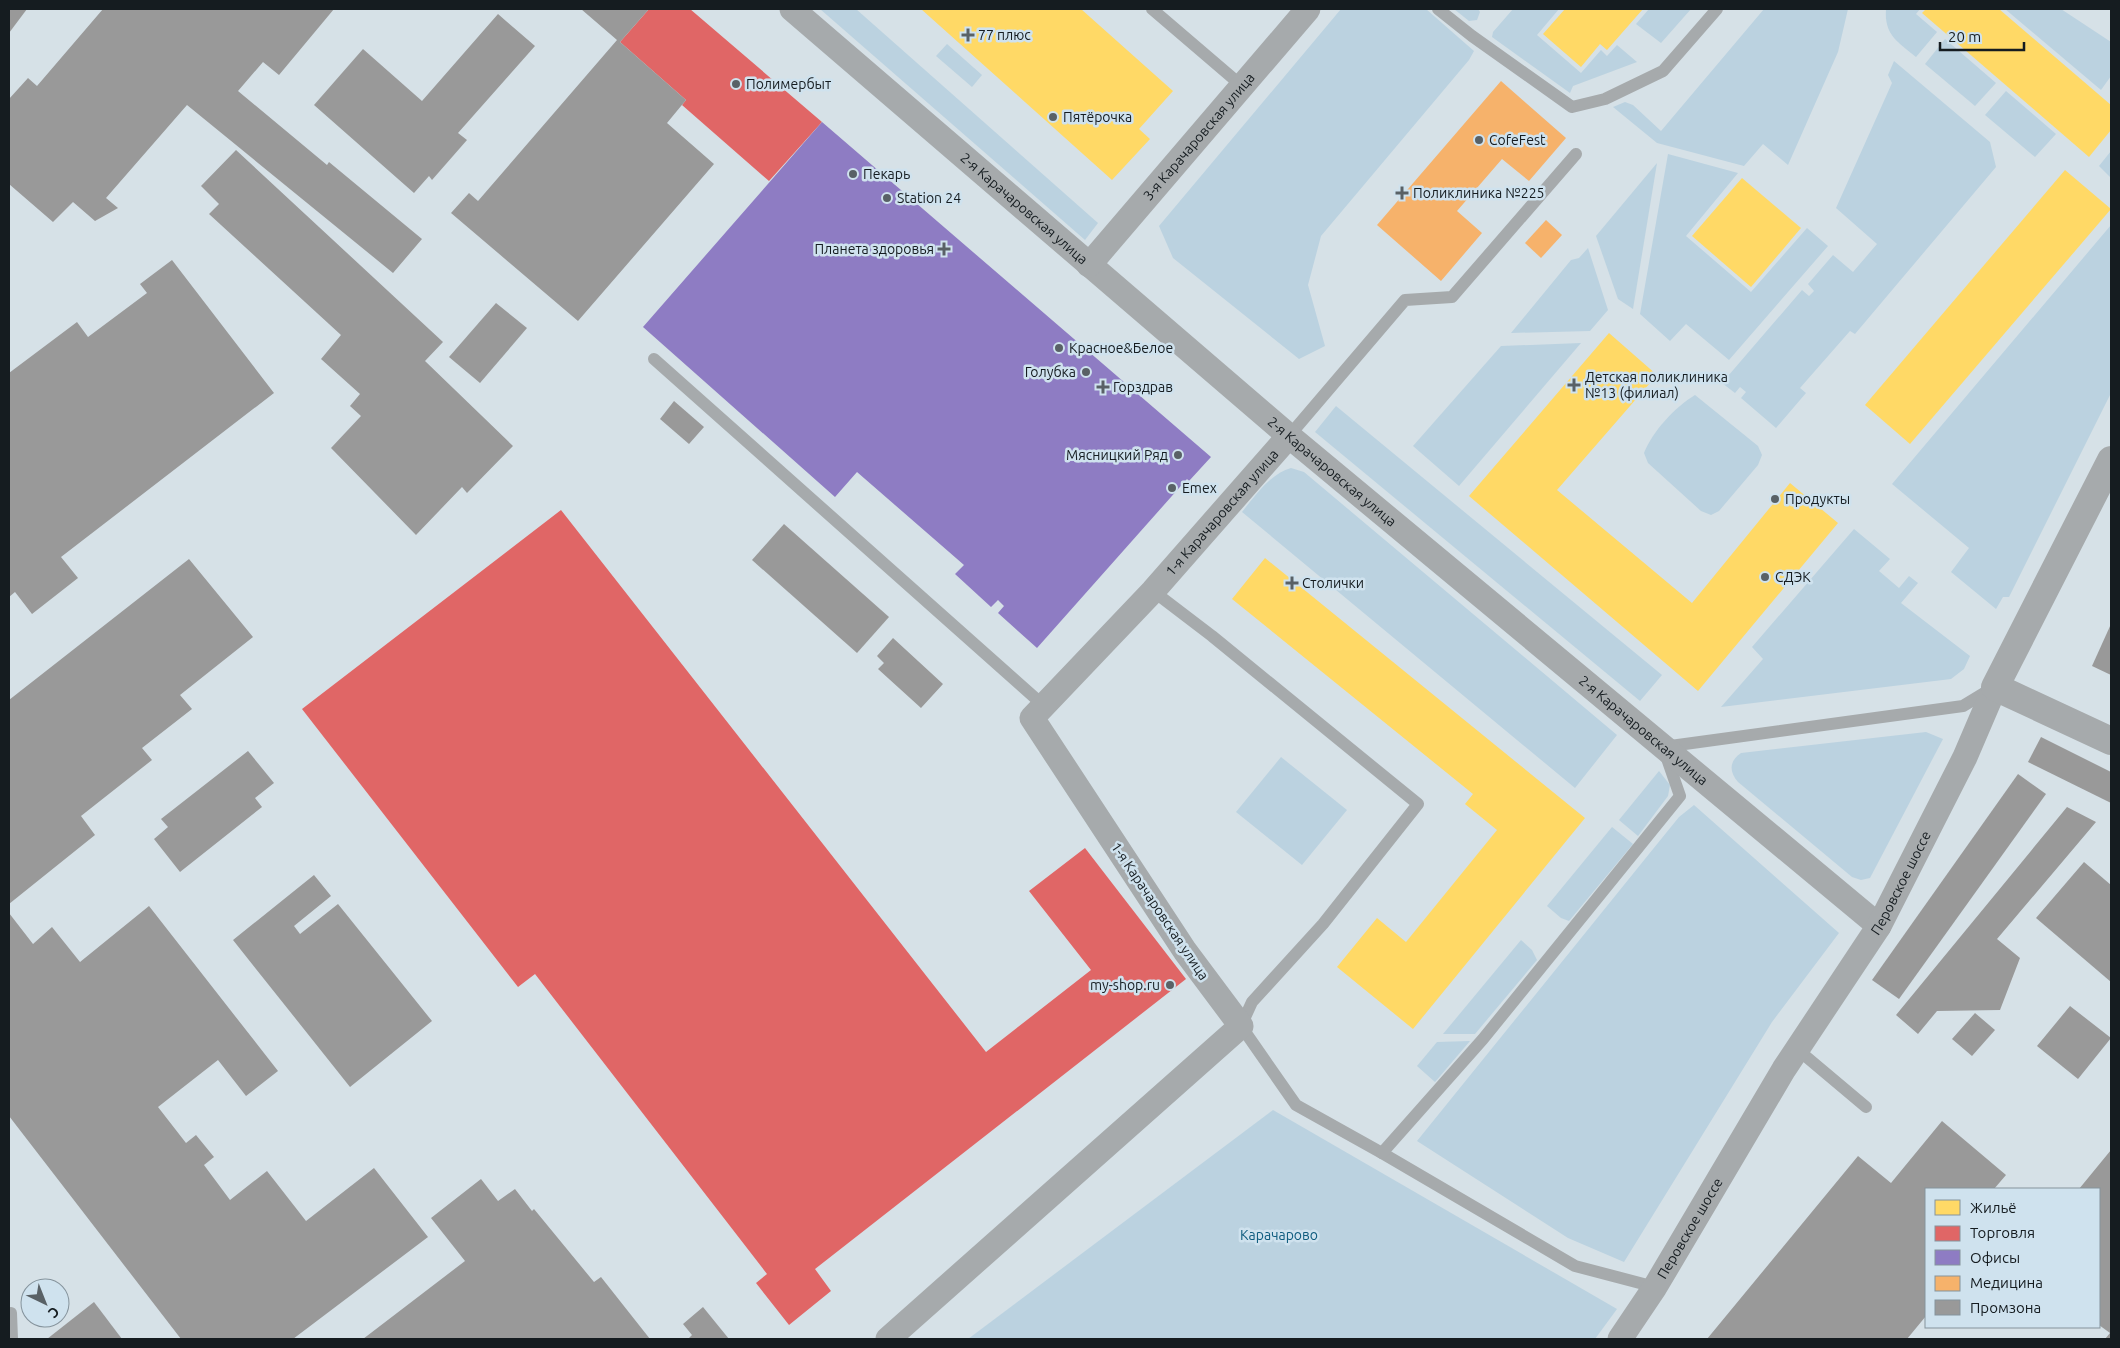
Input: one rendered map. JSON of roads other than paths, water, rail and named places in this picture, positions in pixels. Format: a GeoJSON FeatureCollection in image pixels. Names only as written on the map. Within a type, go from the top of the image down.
{"type":"FeatureCollection","features":[{"type":"Feature","properties":{"kind":"street","name":"2-я Карачаровская улица"},"geometry":{"type":"LineString","coordinates":[[792,9],[1289,436],[1879,926]]}},
{"type":"Feature","properties":{"kind":"street","name":"3-я Карачаровская улица"},"geometry":{"type":"LineString","coordinates":[[1089,265],[1308,9]]}},
{"type":"Feature","properties":{"kind":"street","name":"1-я Карачаровская улица"},"geometry":{"type":"LineString","coordinates":[[1241,1026],[1185,951],[1032,718],[1042,705],[1153,591],[1289,436]]}},
{"type":"Feature","properties":{"kind":"street","name":"Перовское шоссе"},"geometry":{"type":"LineString","coordinates":[[1620,1339],[1655,1287],[1797,1049],[1879,926],[1965,757],[1995,687],[2111,460]]}},
{"type":"Feature","properties":{"kind":"street"},"geometry":{"type":"LineString","coordinates":[[1995,687],[2111,741]]}},
{"type":"Feature","properties":{"kind":"street"},"geometry":{"type":"LineString","coordinates":[[888,1339],[1241,1026]]}},
{"type":"Feature","properties":{"kind":"lane"},"geometry":{"type":"LineString","coordinates":[[1152,9],[1242,86]]}},
{"type":"Feature","properties":{"kind":"lane"},"geometry":{"type":"LineString","coordinates":[[1438,9],[1472,36],[1572,107],[1606,99],[1663,71],[1717,9]]}},
{"type":"Feature","properties":{"kind":"lane"},"geometry":{"type":"LineString","coordinates":[[1289,436],[1405,300],[1452,297],[1576,154]]}},
{"type":"Feature","properties":{"kind":"lane"},"geometry":{"type":"LineString","coordinates":[[654,359],[1042,705]]}},
{"type":"Feature","properties":{"kind":"lane"},"geometry":{"type":"LineString","coordinates":[[1153,591],[1212,636],[1418,804],[1323,924],[1252,1002],[1241,1026],[1296,1106],[1382,1153],[1575,1266],[1655,1287]]}},
{"type":"Feature","properties":{"kind":"lane"},"geometry":{"type":"LineString","coordinates":[[1382,1153],[1483,1039],[1680,796],[1663,747],[1963,706],[1995,687]]}},
{"type":"Feature","properties":{"kind":"lane"},"geometry":{"type":"LineString","coordinates":[[1797,1049],[1866,1107]]}},
{"type":"Feature","properties":{"kind":"lane"},"geometry":{"type":"LineString","coordinates":[[11,1313],[12,1339]]}},
{"type":"Feature","properties":{"kind":"place","name":"77 плюс"},"geometry":{"type":"Point","coordinates":[968,35]}},
{"type":"Feature","properties":{"kind":"place","name":"Полимербыт"},"geometry":{"type":"Point","coordinates":[736,84]}},
{"type":"Feature","properties":{"kind":"place","name":"Пятёрочка"},"geometry":{"type":"Point","coordinates":[1053,117]}},
{"type":"Feature","properties":{"kind":"place","name":"CofeFest"},"geometry":{"type":"Point","coordinates":[1479,140]}},
{"type":"Feature","properties":{"kind":"place","name":"Пекарь"},"geometry":{"type":"Point","coordinates":[853,174]}},
{"type":"Feature","properties":{"kind":"place","name":"Поликлиника №225"},"geometry":{"type":"Point","coordinates":[1402,193]}},
{"type":"Feature","properties":{"kind":"place","name":"Station 24"},"geometry":{"type":"Point","coordinates":[887,198]}},
{"type":"Feature","properties":{"kind":"place","name":"Планета здоровья"},"geometry":{"type":"Point","coordinates":[944,249]}},
{"type":"Feature","properties":{"kind":"place","name":"Красное&Белое"},"geometry":{"type":"Point","coordinates":[1059,348]}},
{"type":"Feature","properties":{"kind":"place","name":"Голубка"},"geometry":{"type":"Point","coordinates":[1086,372]}},
{"type":"Feature","properties":{"kind":"place","name":"Детская поликлиника №13 (филиал)"},"geometry":{"type":"Point","coordinates":[1574,385]}},
{"type":"Feature","properties":{"kind":"place","name":"Горздрав"},"geometry":{"type":"Point","coordinates":[1103,387]}},
{"type":"Feature","properties":{"kind":"place","name":"Мясницкий Ряд"},"geometry":{"type":"Point","coordinates":[1178,455]}},
{"type":"Feature","properties":{"kind":"place","name":"Emex"},"geometry":{"type":"Point","coordinates":[1172,488]}},
{"type":"Feature","properties":{"kind":"place","name":"Продукты"},"geometry":{"type":"Point","coordinates":[1775,499]}},
{"type":"Feature","properties":{"kind":"place","name":"СДЭК"},"geometry":{"type":"Point","coordinates":[1765,577]}},
{"type":"Feature","properties":{"kind":"place","name":"Столички"},"geometry":{"type":"Point","coordinates":[1292,583]}},
{"type":"Feature","properties":{"kind":"place","name":"my-shop.ru"},"geometry":{"type":"Point","coordinates":[1170,985]}},
{"type":"Feature","properties":{"kind":"park label","name":"Карачарово"},"geometry":{"type":"Point","coordinates":[1279,1235]}}]}
